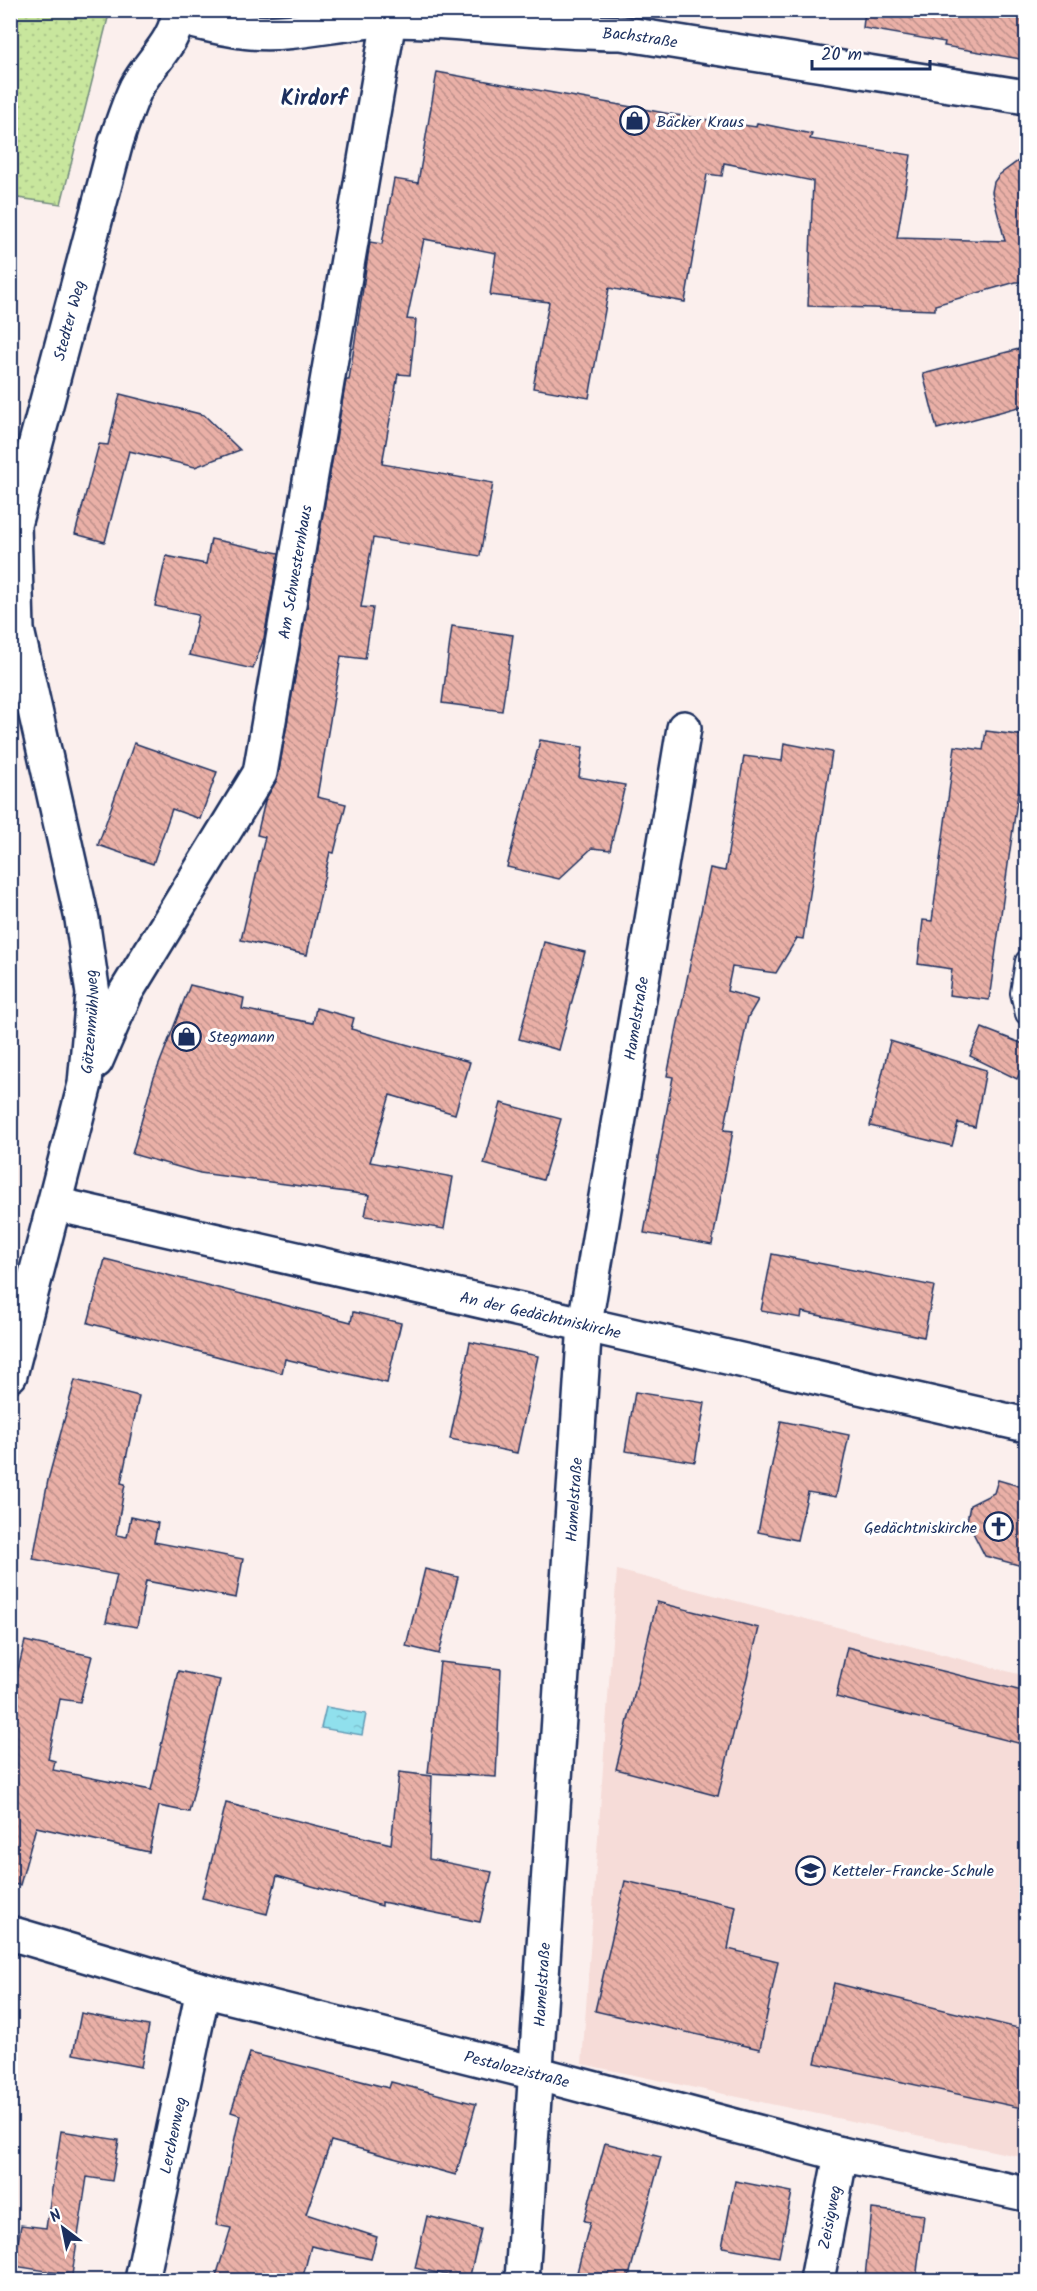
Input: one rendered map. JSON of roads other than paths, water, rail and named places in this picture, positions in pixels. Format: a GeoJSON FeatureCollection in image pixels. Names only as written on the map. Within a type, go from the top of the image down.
{"type":"FeatureCollection","features":[{"type":"Feature","properties":{"kind":"street","name":"Bachstraße"},"geometry":{"type":"LineString","coordinates":[[179,14],[251,32],[325,29],[389,20],[472,16],[584,22],[621,33],[1026,97]]}},
{"type":"Feature","properties":{"kind":"street","name":"Stedter Weg"},"geometry":{"type":"LineString","coordinates":[[14,632],[14,525],[116,142],[137,86],[163,52],[179,14]]}},
{"type":"Feature","properties":{"kind":"street","name":"Am Schwesternhaus"},"geometry":{"type":"LineString","coordinates":[[85,1084],[126,992],[260,773],[389,20]]}},
{"type":"Feature","properties":{"kind":"street","name":"Götzenmühlweg"},"geometry":{"type":"LineString","coordinates":[[13,1356],[85,1084],[93,994],[82,919],[14,632]]}},
{"type":"Feature","properties":{"kind":"street","name":"Hamelstraße"},"geometry":{"type":"LineString","coordinates":[[522,2280],[585,1323],[684,728]]}},
{"type":"Feature","properties":{"kind":"street","name":"An der Gedächtniskirche"},"geometry":{"type":"LineString","coordinates":[[55,1204],[1026,1425]]}},
{"type":"Feature","properties":{"kind":"street","name":"Pestalozzistraße"},"geometry":{"type":"LineString","coordinates":[[10,1933],[203,1990],[535,2073],[841,2154],[1026,2194]]}},
{"type":"Feature","properties":{"kind":"street","name":"Lerchenweg"},"geometry":{"type":"LineString","coordinates":[[142,2280],[203,1990]]}},
{"type":"Feature","properties":{"kind":"street","name":"Zeisigweg"},"geometry":{"type":"LineString","coordinates":[[817,2280],[841,2154]]}},
{"type":"Feature","properties":{"kind":"lane"},"geometry":{"type":"LineString","coordinates":[[1026,962],[1022,993],[1026,1014]]}},
{"type":"Feature","properties":{"kind":"water"},"geometry":{"type":"Polygon","coordinates":[[[326,1707],[366,1714],[362,1735],[321,1728],[326,1707]]]}},
{"type":"Feature","properties":{"kind":"place","name":"Bäcker Kraus"},"geometry":{"type":"Point","coordinates":[635,121]}},
{"type":"Feature","properties":{"kind":"place","name":"Stegmann"},"geometry":{"type":"Point","coordinates":[187,1036]}},
{"type":"Feature","properties":{"kind":"place","name":"Gedächtniskirche"},"geometry":{"type":"Point","coordinates":[998,1527]}},
{"type":"Feature","properties":{"kind":"place","name":"Ketteler-Francke-Schule"},"geometry":{"type":"Point","coordinates":[811,1870]}},
{"type":"Feature","properties":{"kind":"district","name":"Kirdorf"},"geometry":{"type":"Point","coordinates":[314,97]}}]}
